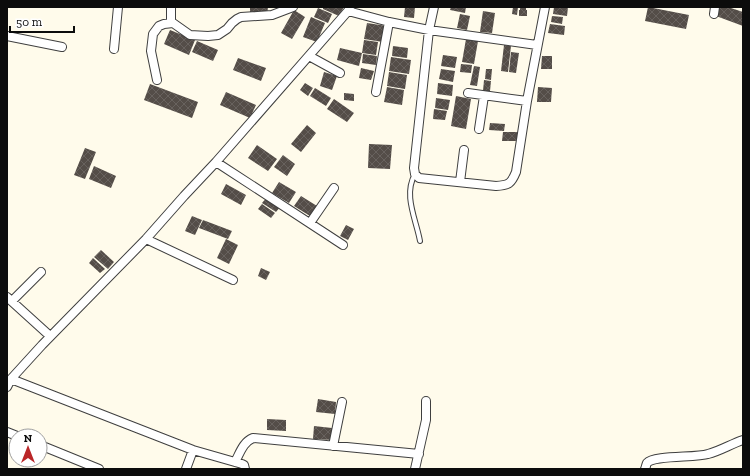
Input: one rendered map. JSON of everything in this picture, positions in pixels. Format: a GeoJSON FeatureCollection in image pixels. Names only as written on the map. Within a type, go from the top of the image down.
{"type":"FeatureCollection","features":[{"type":"Feature","properties":{"kind":"street"},"geometry":{"type":"LineString","coordinates":[[114,49],[118,7]]}},
{"type":"Feature","properties":{"kind":"street"},"geometry":{"type":"LineString","coordinates":[[171,7],[171,23]]}},
{"type":"Feature","properties":{"kind":"street"},"geometry":{"type":"LineString","coordinates":[[157,80],[151,51],[153,34],[159,26],[171,23],[190,36],[208,36],[218,34],[227,29],[237,19],[293,7]]}},
{"type":"Feature","properties":{"kind":"street"},"geometry":{"type":"LineString","coordinates":[[434,7],[429,30],[414,168],[415,174],[419,178],[496,186],[506,185],[512,181],[516,172],[527,101],[545,7]]}},
{"type":"Feature","properties":{"kind":"street"},"geometry":{"type":"LineString","coordinates":[[245,469],[244,465],[242,464],[193,450],[9,383],[50,336],[146,239],[216,162],[349,9],[389,22],[429,30],[537,45]]}},
{"type":"Feature","properties":{"kind":"street"},"geometry":{"type":"LineString","coordinates":[[376,92],[389,22]]}},
{"type":"Feature","properties":{"kind":"street"},"geometry":{"type":"LineString","coordinates":[[7,36],[62,47]]}},
{"type":"Feature","properties":{"kind":"street"},"geometry":{"type":"LineString","coordinates":[[309,56],[340,73]]}},
{"type":"Feature","properties":{"kind":"street"},"geometry":{"type":"LineString","coordinates":[[468,93],[527,101]]}},
{"type":"Feature","properties":{"kind":"street"},"geometry":{"type":"LineString","coordinates":[[479,128],[484,96]]}},
{"type":"Feature","properties":{"kind":"street"},"geometry":{"type":"LineString","coordinates":[[460,182],[464,150]]}},
{"type":"Feature","properties":{"kind":"street"},"geometry":{"type":"LineString","coordinates":[[216,162],[343,245]]}},
{"type":"Feature","properties":{"kind":"street"},"geometry":{"type":"LineString","coordinates":[[310,223],[334,188]]}},
{"type":"Feature","properties":{"kind":"street"},"geometry":{"type":"LineString","coordinates":[[146,239],[233,280]]}},
{"type":"Feature","properties":{"kind":"street"},"geometry":{"type":"LineString","coordinates":[[41,272],[9,299],[50,336]]}},
{"type":"Feature","properties":{"kind":"street"},"geometry":{"type":"LineString","coordinates":[[415,469],[426,420],[426,401]]}},
{"type":"Feature","properties":{"kind":"street"},"geometry":{"type":"LineString","coordinates":[[333,446],[342,402]]}},
{"type":"Feature","properties":{"kind":"street"},"geometry":{"type":"LineString","coordinates":[[235,462],[245,443],[253,438],[419,454]]}},
{"type":"Feature","properties":{"kind":"street"},"geometry":{"type":"LineString","coordinates":[[645,469],[648,463],[658,458],[687,457],[708,454],[743,440]]}},
{"type":"Feature","properties":{"kind":"street"},"geometry":{"type":"LineString","coordinates":[[48,448],[99,469]]}},
{"type":"Feature","properties":{"kind":"street"},"geometry":{"type":"LineString","coordinates":[[186,469],[193,450]]}},
{"type":"Feature","properties":{"kind":"lane"},"geometry":{"type":"LineString","coordinates":[[415,174],[410,192],[411,206],[420,241]]}},
{"type":"Feature","properties":{"kind":"building"},"geometry":{"type":"Polygon","coordinates":[[[250,7],[268,7],[267,15],[250,14],[250,7]]]}},
{"type":"Feature","properties":{"kind":"building"},"geometry":{"type":"Polygon","coordinates":[[[323,7],[344,7],[339,16],[323,9],[323,7]]]}},
{"type":"Feature","properties":{"kind":"building"},"geometry":{"type":"Polygon","coordinates":[[[405,7],[415,7],[414,18],[404,17],[405,7]]]}},
{"type":"Feature","properties":{"kind":"building"},"geometry":{"type":"Polygon","coordinates":[[[451,7],[466,7],[465,13],[450,10],[451,7]]]}},
{"type":"Feature","properties":{"kind":"building"},"geometry":{"type":"Polygon","coordinates":[[[513,7],[518,7],[517,15],[512,14],[513,7]]]}},
{"type":"Feature","properties":{"kind":"building"},"geometry":{"type":"Polygon","coordinates":[[[520,7],[526,7],[527,16],[519,16],[520,7]]]}},
{"type":"Feature","properties":{"kind":"building"},"geometry":{"type":"Polygon","coordinates":[[[554,7],[568,7],[567,16],[553,14],[554,7]]]}},
{"type":"Feature","properties":{"kind":"building"},"geometry":{"type":"Polygon","coordinates":[[[648,7],[689,15],[686,29],[645,21],[648,7]]]}},
{"type":"Feature","properties":{"kind":"building"},"geometry":{"type":"Polygon","coordinates":[[[719,7],[728,7],[743,12],[743,26],[716,16],[719,7]]]}},
{"type":"Feature","properties":{"kind":"building"},"geometry":{"type":"Polygon","coordinates":[[[318,8],[332,14],[328,23],[314,17],[318,8]]]}},
{"type":"Feature","properties":{"kind":"building"},"geometry":{"type":"Polygon","coordinates":[[[294,10],[305,17],[292,39],[281,33],[294,10]]]}},
{"type":"Feature","properties":{"kind":"building"},"geometry":{"type":"Polygon","coordinates":[[[483,11],[495,13],[492,33],[480,32],[483,11]]]}},
{"type":"Feature","properties":{"kind":"building"},"geometry":{"type":"Polygon","coordinates":[[[460,14],[470,16],[467,30],[457,28],[460,14]]]}},
{"type":"Feature","properties":{"kind":"building"},"geometry":{"type":"Polygon","coordinates":[[[552,16],[563,17],[562,24],[551,22],[552,16]]]}},
{"type":"Feature","properties":{"kind":"building"},"geometry":{"type":"Polygon","coordinates":[[[311,17],[325,23],[317,42],[303,37],[311,17]]]}},
{"type":"Feature","properties":{"kind":"building"},"geometry":{"type":"Polygon","coordinates":[[[367,23],[387,26],[383,42],[364,39],[367,23]]]}},
{"type":"Feature","properties":{"kind":"building"},"geometry":{"type":"Polygon","coordinates":[[[550,24],[565,26],[564,35],[548,33],[550,24]]]}},
{"type":"Feature","properties":{"kind":"building"},"geometry":{"type":"Polygon","coordinates":[[[170,30],[195,40],[189,55],[164,44],[170,30]]]}},
{"type":"Feature","properties":{"kind":"building"},"geometry":{"type":"Polygon","coordinates":[[[466,39],[478,41],[474,64],[462,62],[466,39]]]}},
{"type":"Feature","properties":{"kind":"building"},"geometry":{"type":"Polygon","coordinates":[[[364,40],[378,42],[376,55],[362,53],[364,40]]]}},
{"type":"Feature","properties":{"kind":"building"},"geometry":{"type":"Polygon","coordinates":[[[197,41],[218,50],[213,61],[192,52],[197,41]]]}},
{"type":"Feature","properties":{"kind":"building"},"geometry":{"type":"Polygon","coordinates":[[[504,45],[511,46],[508,72],[501,71],[504,45]]]}},
{"type":"Feature","properties":{"kind":"building"},"geometry":{"type":"Polygon","coordinates":[[[393,46],[408,48],[407,58],[392,56],[393,46]]]}},
{"type":"Feature","properties":{"kind":"building"},"geometry":{"type":"Polygon","coordinates":[[[340,48],[362,53],[359,66],[337,60],[340,48]]]}},
{"type":"Feature","properties":{"kind":"building"},"geometry":{"type":"Polygon","coordinates":[[[511,52],[519,53],[516,73],[509,72],[511,52]]]}},
{"type":"Feature","properties":{"kind":"building"},"geometry":{"type":"Polygon","coordinates":[[[363,54],[377,56],[376,65],[362,63],[363,54]]]}},
{"type":"Feature","properties":{"kind":"building"},"geometry":{"type":"Polygon","coordinates":[[[443,55],[457,57],[455,68],[441,66],[443,55]]]}},
{"type":"Feature","properties":{"kind":"building"},"geometry":{"type":"Polygon","coordinates":[[[542,56],[552,56],[552,69],[541,69],[542,56]]]}},
{"type":"Feature","properties":{"kind":"building"},"geometry":{"type":"Polygon","coordinates":[[[391,57],[411,60],[409,74],[389,71],[391,57]]]}},
{"type":"Feature","properties":{"kind":"building"},"geometry":{"type":"Polygon","coordinates":[[[238,58],[266,68],[261,81],[233,70],[238,58]]]}},
{"type":"Feature","properties":{"kind":"building"},"geometry":{"type":"Polygon","coordinates":[[[461,64],[472,65],[471,73],[460,72],[461,64]]]}},
{"type":"Feature","properties":{"kind":"building"},"geometry":{"type":"Polygon","coordinates":[[[474,66],[480,67],[477,86],[470,85],[474,66]]]}},
{"type":"Feature","properties":{"kind":"building"},"geometry":{"type":"Polygon","coordinates":[[[361,68],[374,71],[371,80],[359,78],[361,68]]]}},
{"type":"Feature","properties":{"kind":"building"},"geometry":{"type":"Polygon","coordinates":[[[441,69],[455,71],[453,82],[439,79],[441,69]]]}},
{"type":"Feature","properties":{"kind":"building"},"geometry":{"type":"Polygon","coordinates":[[[486,69],[492,69],[491,80],[485,79],[486,69]]]}},
{"type":"Feature","properties":{"kind":"building"},"geometry":{"type":"Polygon","coordinates":[[[324,72],[337,76],[332,90],[320,86],[324,72]]]}},
{"type":"Feature","properties":{"kind":"building"},"geometry":{"type":"Polygon","coordinates":[[[389,72],[407,75],[405,89],[387,86],[389,72]]]}},
{"type":"Feature","properties":{"kind":"building"},"geometry":{"type":"Polygon","coordinates":[[[484,80],[491,81],[490,91],[483,91],[484,80]]]}},
{"type":"Feature","properties":{"kind":"building"},"geometry":{"type":"Polygon","coordinates":[[[305,83],[313,88],[308,96],[300,90],[305,83]]]}},
{"type":"Feature","properties":{"kind":"building"},"geometry":{"type":"Polygon","coordinates":[[[438,83],[453,85],[452,96],[437,94],[438,83]]]}},
{"type":"Feature","properties":{"kind":"building"},"geometry":{"type":"Polygon","coordinates":[[[150,84],[198,102],[192,118],[144,100],[150,84]]]}},
{"type":"Feature","properties":{"kind":"building"},"geometry":{"type":"Polygon","coordinates":[[[387,87],[404,90],[402,105],[384,102],[387,87]]]}},
{"type":"Feature","properties":{"kind":"building"},"geometry":{"type":"Polygon","coordinates":[[[538,87],[552,88],[551,102],[537,102],[538,87]]]}},
{"type":"Feature","properties":{"kind":"building"},"geometry":{"type":"Polygon","coordinates":[[[315,88],[331,98],[326,106],[310,96],[315,88]]]}},
{"type":"Feature","properties":{"kind":"building"},"geometry":{"type":"Polygon","coordinates":[[[226,92],[256,105],[250,118],[220,105],[226,92]]]}},
{"type":"Feature","properties":{"kind":"building"},"geometry":{"type":"Polygon","coordinates":[[[344,93],[354,94],[354,101],[344,100],[344,93]]]}},
{"type":"Feature","properties":{"kind":"building"},"geometry":{"type":"Polygon","coordinates":[[[456,96],[471,99],[466,129],[451,126],[456,96]]]}},
{"type":"Feature","properties":{"kind":"building"},"geometry":{"type":"Polygon","coordinates":[[[436,98],[450,100],[448,110],[435,108],[436,98]]]}},
{"type":"Feature","properties":{"kind":"building"},"geometry":{"type":"Polygon","coordinates":[[[334,99],[354,113],[347,122],[327,109],[334,99]]]}},
{"type":"Feature","properties":{"kind":"building"},"geometry":{"type":"Polygon","coordinates":[[[434,109],[447,111],[445,120],[433,119],[434,109]]]}},
{"type":"Feature","properties":{"kind":"building"},"geometry":{"type":"Polygon","coordinates":[[[490,123],[505,124],[504,131],[489,130],[490,123]]]}},
{"type":"Feature","properties":{"kind":"building"},"geometry":{"type":"Polygon","coordinates":[[[307,125],[316,133],[301,152],[291,144],[307,125]]]}},
{"type":"Feature","properties":{"kind":"building"},"geometry":{"type":"Polygon","coordinates":[[[503,132],[518,132],[518,141],[502,141],[503,132]]]}},
{"type":"Feature","properties":{"kind":"building"},"geometry":{"type":"Polygon","coordinates":[[[369,144],[392,145],[390,169],[368,168],[369,144]]]}},
{"type":"Feature","properties":{"kind":"building"},"geometry":{"type":"Polygon","coordinates":[[[257,145],[277,159],[268,171],[248,158],[257,145]]]}},
{"type":"Feature","properties":{"kind":"building"},"geometry":{"type":"Polygon","coordinates":[[[85,148],[96,152],[85,179],[74,175],[85,148]]]}},
{"type":"Feature","properties":{"kind":"building"},"geometry":{"type":"Polygon","coordinates":[[[283,155],[295,164],[287,176],[274,167],[283,155]]]}},
{"type":"Feature","properties":{"kind":"building"},"geometry":{"type":"Polygon","coordinates":[[[94,166],[116,176],[111,188],[89,179],[94,166]]]}},
{"type":"Feature","properties":{"kind":"building"},"geometry":{"type":"Polygon","coordinates":[[[279,182],[296,192],[289,203],[272,193],[279,182]]]}},
{"type":"Feature","properties":{"kind":"building"},"geometry":{"type":"Polygon","coordinates":[[[226,184],[246,195],[241,205],[221,194],[226,184]]]}},
{"type":"Feature","properties":{"kind":"building"},"geometry":{"type":"Polygon","coordinates":[[[301,196],[317,206],[310,216],[294,206],[301,196]]]}},
{"type":"Feature","properties":{"kind":"building"},"geometry":{"type":"Polygon","coordinates":[[[267,197],[281,206],[276,212],[262,203],[267,197]]]}},
{"type":"Feature","properties":{"kind":"building"},"geometry":{"type":"Polygon","coordinates":[[[262,204],[275,213],[271,218],[258,209],[262,204]]]}},
{"type":"Feature","properties":{"kind":"building"},"geometry":{"type":"Polygon","coordinates":[[[192,216],[202,220],[195,235],[185,231],[192,216]]]}},
{"type":"Feature","properties":{"kind":"building"},"geometry":{"type":"Polygon","coordinates":[[[203,220],[232,231],[228,239],[199,228],[203,220]]]}},
{"type":"Feature","properties":{"kind":"building"},"geometry":{"type":"Polygon","coordinates":[[[346,225],[354,229],[348,240],[340,236],[346,225]]]}},
{"type":"Feature","properties":{"kind":"building"},"geometry":{"type":"Polygon","coordinates":[[[226,239],[238,245],[229,264],[217,258],[226,239]]]}},
{"type":"Feature","properties":{"kind":"building"},"geometry":{"type":"Polygon","coordinates":[[[101,250],[114,262],[108,269],[94,257],[101,250]]]}},
{"type":"Feature","properties":{"kind":"building"},"geometry":{"type":"Polygon","coordinates":[[[93,258],[105,269],[100,273],[89,263],[93,258]]]}},
{"type":"Feature","properties":{"kind":"building"},"geometry":{"type":"Polygon","coordinates":[[[261,268],[270,272],[266,280],[258,276],[261,268]]]}},
{"type":"Feature","properties":{"kind":"building"},"geometry":{"type":"Polygon","coordinates":[[[318,399],[336,402],[335,414],[316,412],[318,399]]]}},
{"type":"Feature","properties":{"kind":"building"},"geometry":{"type":"Polygon","coordinates":[[[267,419],[286,420],[286,431],[267,430],[267,419]]]}},
{"type":"Feature","properties":{"kind":"building"},"geometry":{"type":"Polygon","coordinates":[[[314,426],[332,428],[332,440],[313,439],[314,426]]]}}]}
